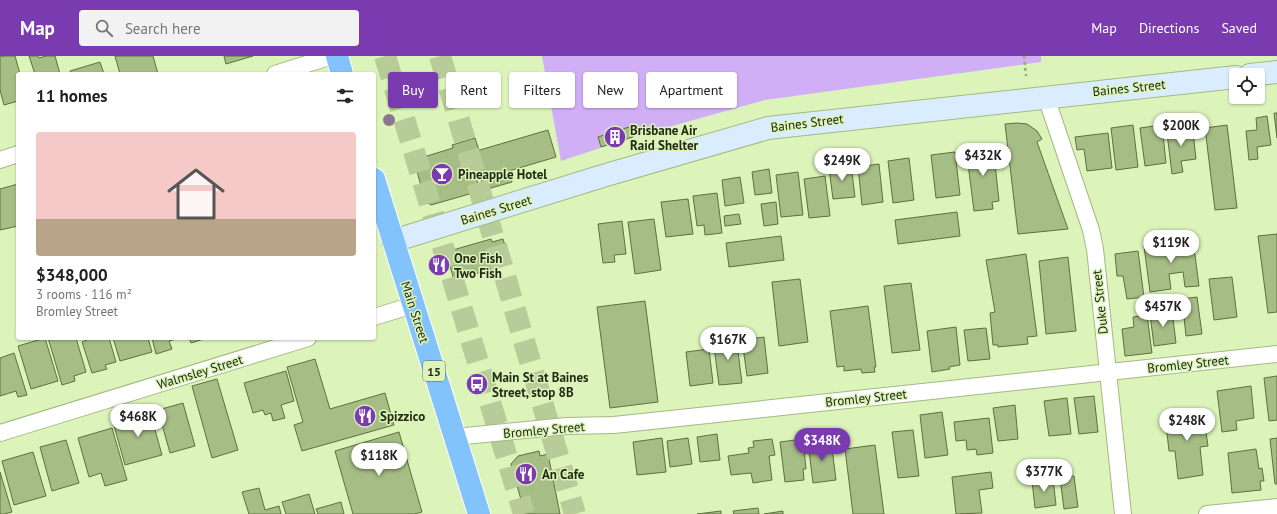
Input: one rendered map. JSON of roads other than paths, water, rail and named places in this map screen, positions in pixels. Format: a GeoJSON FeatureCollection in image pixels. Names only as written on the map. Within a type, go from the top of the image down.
{"type":"FeatureCollection","features":[{"type":"Feature","properties":{"kind":"highway"},"geometry":{"type":"LineString","coordinates":[[337,56],[341,72]]}},
{"type":"Feature","properties":{"kind":"highway","name":"Main Street"},"geometry":{"type":"LineString","coordinates":[[376,186],[479,514]]}},
{"type":"Feature","properties":{"kind":"street"},"geometry":{"type":"LineString","coordinates":[[280,72],[332,56]]}},
{"type":"Feature","properties":{"kind":"street"},"geometry":{"type":"LineString","coordinates":[[1265,73],[1277,72]]}},
{"type":"Feature","properties":{"kind":"street","name":"Baines Street"},"geometry":{"type":"LineString","coordinates":[[393,241],[606,175],[768,128],[1229,77]]}},
{"type":"Feature","properties":{"kind":"street","name":"Duke Street"},"geometry":{"type":"LineString","coordinates":[[1046,97],[1091,230],[1095,249],[1123,514]]}},
{"type":"Feature","properties":{"kind":"street"},"geometry":{"type":"LineString","coordinates":[[0,160],[16,155]]}},
{"type":"Feature","properties":{"kind":"street"},"geometry":{"type":"LineString","coordinates":[[376,316],[413,305]]}},
{"type":"Feature","properties":{"kind":"street","name":"Walmsley Street"},"geometry":{"type":"LineString","coordinates":[[0,433],[302,340]]}},
{"type":"Feature","properties":{"kind":"street","name":"Bromley Street"},"geometry":{"type":"LineString","coordinates":[[455,437],[566,426],[614,425],[1277,354]]}},
{"type":"Feature","properties":{"kind":"street"},"geometry":{"type":"LineString","coordinates":[[1207,514],[1277,507]]}},
{"type":"Feature","properties":{"kind":"tunnel"},"geometry":{"type":"LineString","coordinates":[[385,56],[524,514]]}},
{"type":"Feature","properties":{"kind":"tunnel"},"geometry":{"type":"LineString","coordinates":[[440,56],[575,514]]}},
{"type":"Feature","properties":{"kind":"place","name":"Brisbane Air Raid Shelter"},"geometry":{"type":"Point","coordinates":[615,137]}},
{"type":"Feature","properties":{"kind":"place","name":"Pineapple Hotel"},"geometry":{"type":"Point","coordinates":[442,174]}},
{"type":"Feature","properties":{"kind":"place","name":"One Fish Two Fish"},"geometry":{"type":"Point","coordinates":[439,265]}},
{"type":"Feature","properties":{"kind":"place","name":"Main St at Baines Street, stop 8B"},"geometry":{"type":"Point","coordinates":[477,384]}},
{"type":"Feature","properties":{"kind":"place","name":"Spizzico"},"geometry":{"type":"Point","coordinates":[365,416]}},
{"type":"Feature","properties":{"kind":"place","name":"An Cafe"},"geometry":{"type":"Point","coordinates":[526,474]}}]}
